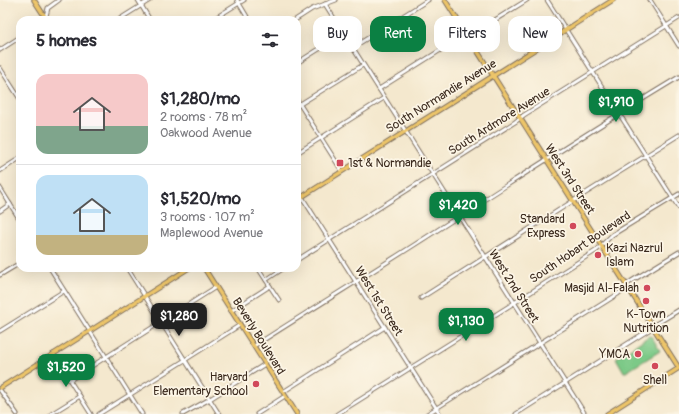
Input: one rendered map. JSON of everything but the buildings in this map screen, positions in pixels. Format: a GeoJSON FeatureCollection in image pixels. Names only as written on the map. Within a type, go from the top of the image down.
{"type":"FeatureCollection","features":[{"type":"Feature","properties":{"kind":"main road"},"geometry":{"type":"LineString","coordinates":[[34,0],[44,16]]}},
{"type":"Feature","properties":{"kind":"main road","name":"West 3rd Street"},"geometry":{"type":"LineString","coordinates":[[445,0],[455,16]]}},
{"type":"Feature","properties":{"kind":"main road","name":"South Normandie Avenue"},"geometry":{"type":"LineString","coordinates":[[302,196],[613,0]]}},
{"type":"Feature","properties":{"kind":"main road","name":"West 3rd Street"},"geometry":{"type":"LineString","coordinates":[[477,52],[679,368]]}},
{"type":"Feature","properties":{"kind":"main road"},"geometry":{"type":"LineString","coordinates":[[1,387],[183,272]]}},
{"type":"Feature","properties":{"kind":"main road","name":"Beverly Boulevard"},"geometry":{"type":"LineString","coordinates":[[207,272],[296,414]]}},
{"type":"Feature","properties":{"kind":"main road"},"geometry":{"type":"LineString","coordinates":[[607,414],[679,368]]}},
{"type":"Feature","properties":{"kind":"street"},"geometry":{"type":"LineString","coordinates":[[47,16],[48,8],[59,0]]}},
{"type":"Feature","properties":{"kind":"street"},"geometry":{"type":"LineString","coordinates":[[138,0],[147,16]]}},
{"type":"Feature","properties":{"kind":"street"},"geometry":{"type":"LineString","coordinates":[[125,16],[150,0]]}},
{"type":"Feature","properties":{"kind":"street"},"geometry":{"type":"LineString","coordinates":[[218,16],[238,2],[244,0]]}},
{"type":"Feature","properties":{"kind":"street"},"geometry":{"type":"LineString","coordinates":[[301,16],[312,9],[336,0]]}},
{"type":"Feature","properties":{"kind":"street"},"geometry":{"type":"LineString","coordinates":[[362,42],[428,0]]}},
{"type":"Feature","properties":{"kind":"street"},"geometry":{"type":"LineString","coordinates":[[500,17],[527,0]]}},
{"type":"Feature","properties":{"kind":"street"},"geometry":{"type":"LineString","coordinates":[[547,0],[679,208]]}},
{"type":"Feature","properties":{"kind":"street"},"geometry":{"type":"LineString","coordinates":[[650,0],[679,46]]}},
{"type":"Feature","properties":{"kind":"street"},"geometry":{"type":"LineString","coordinates":[[238,2],[247,16]]}},
{"type":"Feature","properties":{"kind":"street","name":"West 2nd Street"},"geometry":{"type":"LineString","coordinates":[[325,4],[332,16]]}},
{"type":"Feature","properties":{"kind":"street","name":"South Ardmore Avenue"},"geometry":{"type":"LineString","coordinates":[[301,257],[679,18]]}},
{"type":"Feature","properties":{"kind":"street"},"geometry":{"type":"LineString","coordinates":[[0,50],[16,40]]}},
{"type":"Feature","properties":{"kind":"street"},"geometry":{"type":"LineString","coordinates":[[301,60],[314,52]]}},
{"type":"Feature","properties":{"kind":"street","name":"West 2nd Street"},"geometry":{"type":"LineString","coordinates":[[355,52],[585,414]]}},
{"type":"Feature","properties":{"kind":"street"},"geometry":{"type":"LineString","coordinates":[[378,89],[437,52]]}},
{"type":"Feature","properties":{"kind":"street"},"geometry":{"type":"LineString","coordinates":[[301,103],[363,65]]}},
{"type":"Feature","properties":{"kind":"street"},"geometry":{"type":"LineString","coordinates":[[0,68],[16,90]]}},
{"type":"Feature","properties":{"kind":"street"},"geometry":{"type":"LineString","coordinates":[[254,346],[679,77]]}},
{"type":"Feature","properties":{"kind":"street"},"geometry":{"type":"LineString","coordinates":[[301,150],[384,98]]}},
{"type":"Feature","properties":{"kind":"street"},"geometry":{"type":"LineString","coordinates":[[301,109],[342,171]]}},
{"type":"Feature","properties":{"kind":"street"},"geometry":{"type":"LineString","coordinates":[[421,298],[679,135]]}},
{"type":"Feature","properties":{"kind":"street"},"geometry":{"type":"LineString","coordinates":[[0,171],[16,161]]}},
{"type":"Feature","properties":{"kind":"street"},"geometry":{"type":"LineString","coordinates":[[0,188],[16,212]]}},
{"type":"Feature","properties":{"kind":"street","name":"South Hobart Boulevard"},"geometry":{"type":"LineString","coordinates":[[337,414],[514,303],[597,249],[612,235],[679,194]]}},
{"type":"Feature","properties":{"kind":"street","name":"West 1st Street"},"geometry":{"type":"LineString","coordinates":[[302,196],[440,414]]}},
{"type":"Feature","properties":{"kind":"street"},"geometry":{"type":"LineString","coordinates":[[0,210],[10,204]]}},
{"type":"Feature","properties":{"kind":"street"},"geometry":{"type":"LineString","coordinates":[[427,414],[618,294],[630,282],[679,252]]}},
{"type":"Feature","properties":{"kind":"street"},"geometry":{"type":"LineString","coordinates":[[0,275],[16,265]]}},
{"type":"Feature","properties":{"kind":"street"},"geometry":{"type":"LineString","coordinates":[[52,272],[142,414]]}},
{"type":"Feature","properties":{"kind":"street"},"geometry":{"type":"LineString","coordinates":[[129,272],[219,414]]}},
{"type":"Feature","properties":{"kind":"street"},"geometry":{"type":"LineString","coordinates":[[261,272],[279,300]]}},
{"type":"Feature","properties":{"kind":"street"},"geometry":{"type":"LineString","coordinates":[[266,280],[278,272]]}},
{"type":"Feature","properties":{"kind":"street"},"geometry":{"type":"LineString","coordinates":[[231,311],[270,286]]}},
{"type":"Feature","properties":{"kind":"street"},"geometry":{"type":"LineString","coordinates":[[70,380],[216,287]]}},
{"type":"Feature","properties":{"kind":"street"},"geometry":{"type":"LineString","coordinates":[[0,331],[64,291]]}},
{"type":"Feature","properties":{"kind":"street"},"geometry":{"type":"LineString","coordinates":[[516,414],[679,310]]}},
{"type":"Feature","properties":{"kind":"street"},"geometry":{"type":"LineString","coordinates":[[99,414],[240,324]]}},
{"type":"Feature","properties":{"kind":"street"},"geometry":{"type":"LineString","coordinates":[[282,392],[385,327]]}},
{"type":"Feature","properties":{"kind":"street"},"geometry":{"type":"LineString","coordinates":[[53,354],[91,414]]}},
{"type":"Feature","properties":{"kind":"street"},"geometry":{"type":"LineString","coordinates":[[183,414],[210,399],[265,364]]}},
{"type":"Feature","properties":{"kind":"street"},"geometry":{"type":"LineString","coordinates":[[1,387],[4,395]]}},
{"type":"Feature","properties":{"kind":"street"},"geometry":{"type":"LineString","coordinates":[[1,387],[4,395],[17,414]]}},
{"type":"Feature","properties":{"kind":"street"},"geometry":{"type":"LineString","coordinates":[[51,414],[80,396]]}},
{"type":"Feature","properties":{"kind":"street"},"geometry":{"type":"LineString","coordinates":[[257,414],[285,396]]}},
{"type":"Feature","properties":{"kind":"green space","name":"YMCA"},"geometry":{"type":"Polygon","coordinates":[[[649,336],[652,337],[660,351],[624,372],[616,358],[649,336]]]}},
{"type":"Feature","properties":{"kind":"place","name":"1st & Normandie"},"geometry":{"type":"Point","coordinates":[340,163]}},
{"type":"Feature","properties":{"kind":"place","name":"Standard Express"},"geometry":{"type":"Point","coordinates":[573,226]}},
{"type":"Feature","properties":{"kind":"place","name":"Kazi Nazrul Islam"},"geometry":{"type":"Point","coordinates":[598,255]}},
{"type":"Feature","properties":{"kind":"place","name":"Masjid Al-Falah"},"geometry":{"type":"Point","coordinates":[647,288]}},
{"type":"Feature","properties":{"kind":"place","name":"K-Town Nutrition"},"geometry":{"type":"Point","coordinates":[646,301]}},
{"type":"Feature","properties":{"kind":"place","name":"YMCA"},"geometry":{"type":"Point","coordinates":[638,354]}},
{"type":"Feature","properties":{"kind":"place","name":"Shell"},"geometry":{"type":"Point","coordinates":[655,366]}},
{"type":"Feature","properties":{"kind":"place","name":"Harvard Elementary School"},"geometry":{"type":"Point","coordinates":[256,384]}}]}
